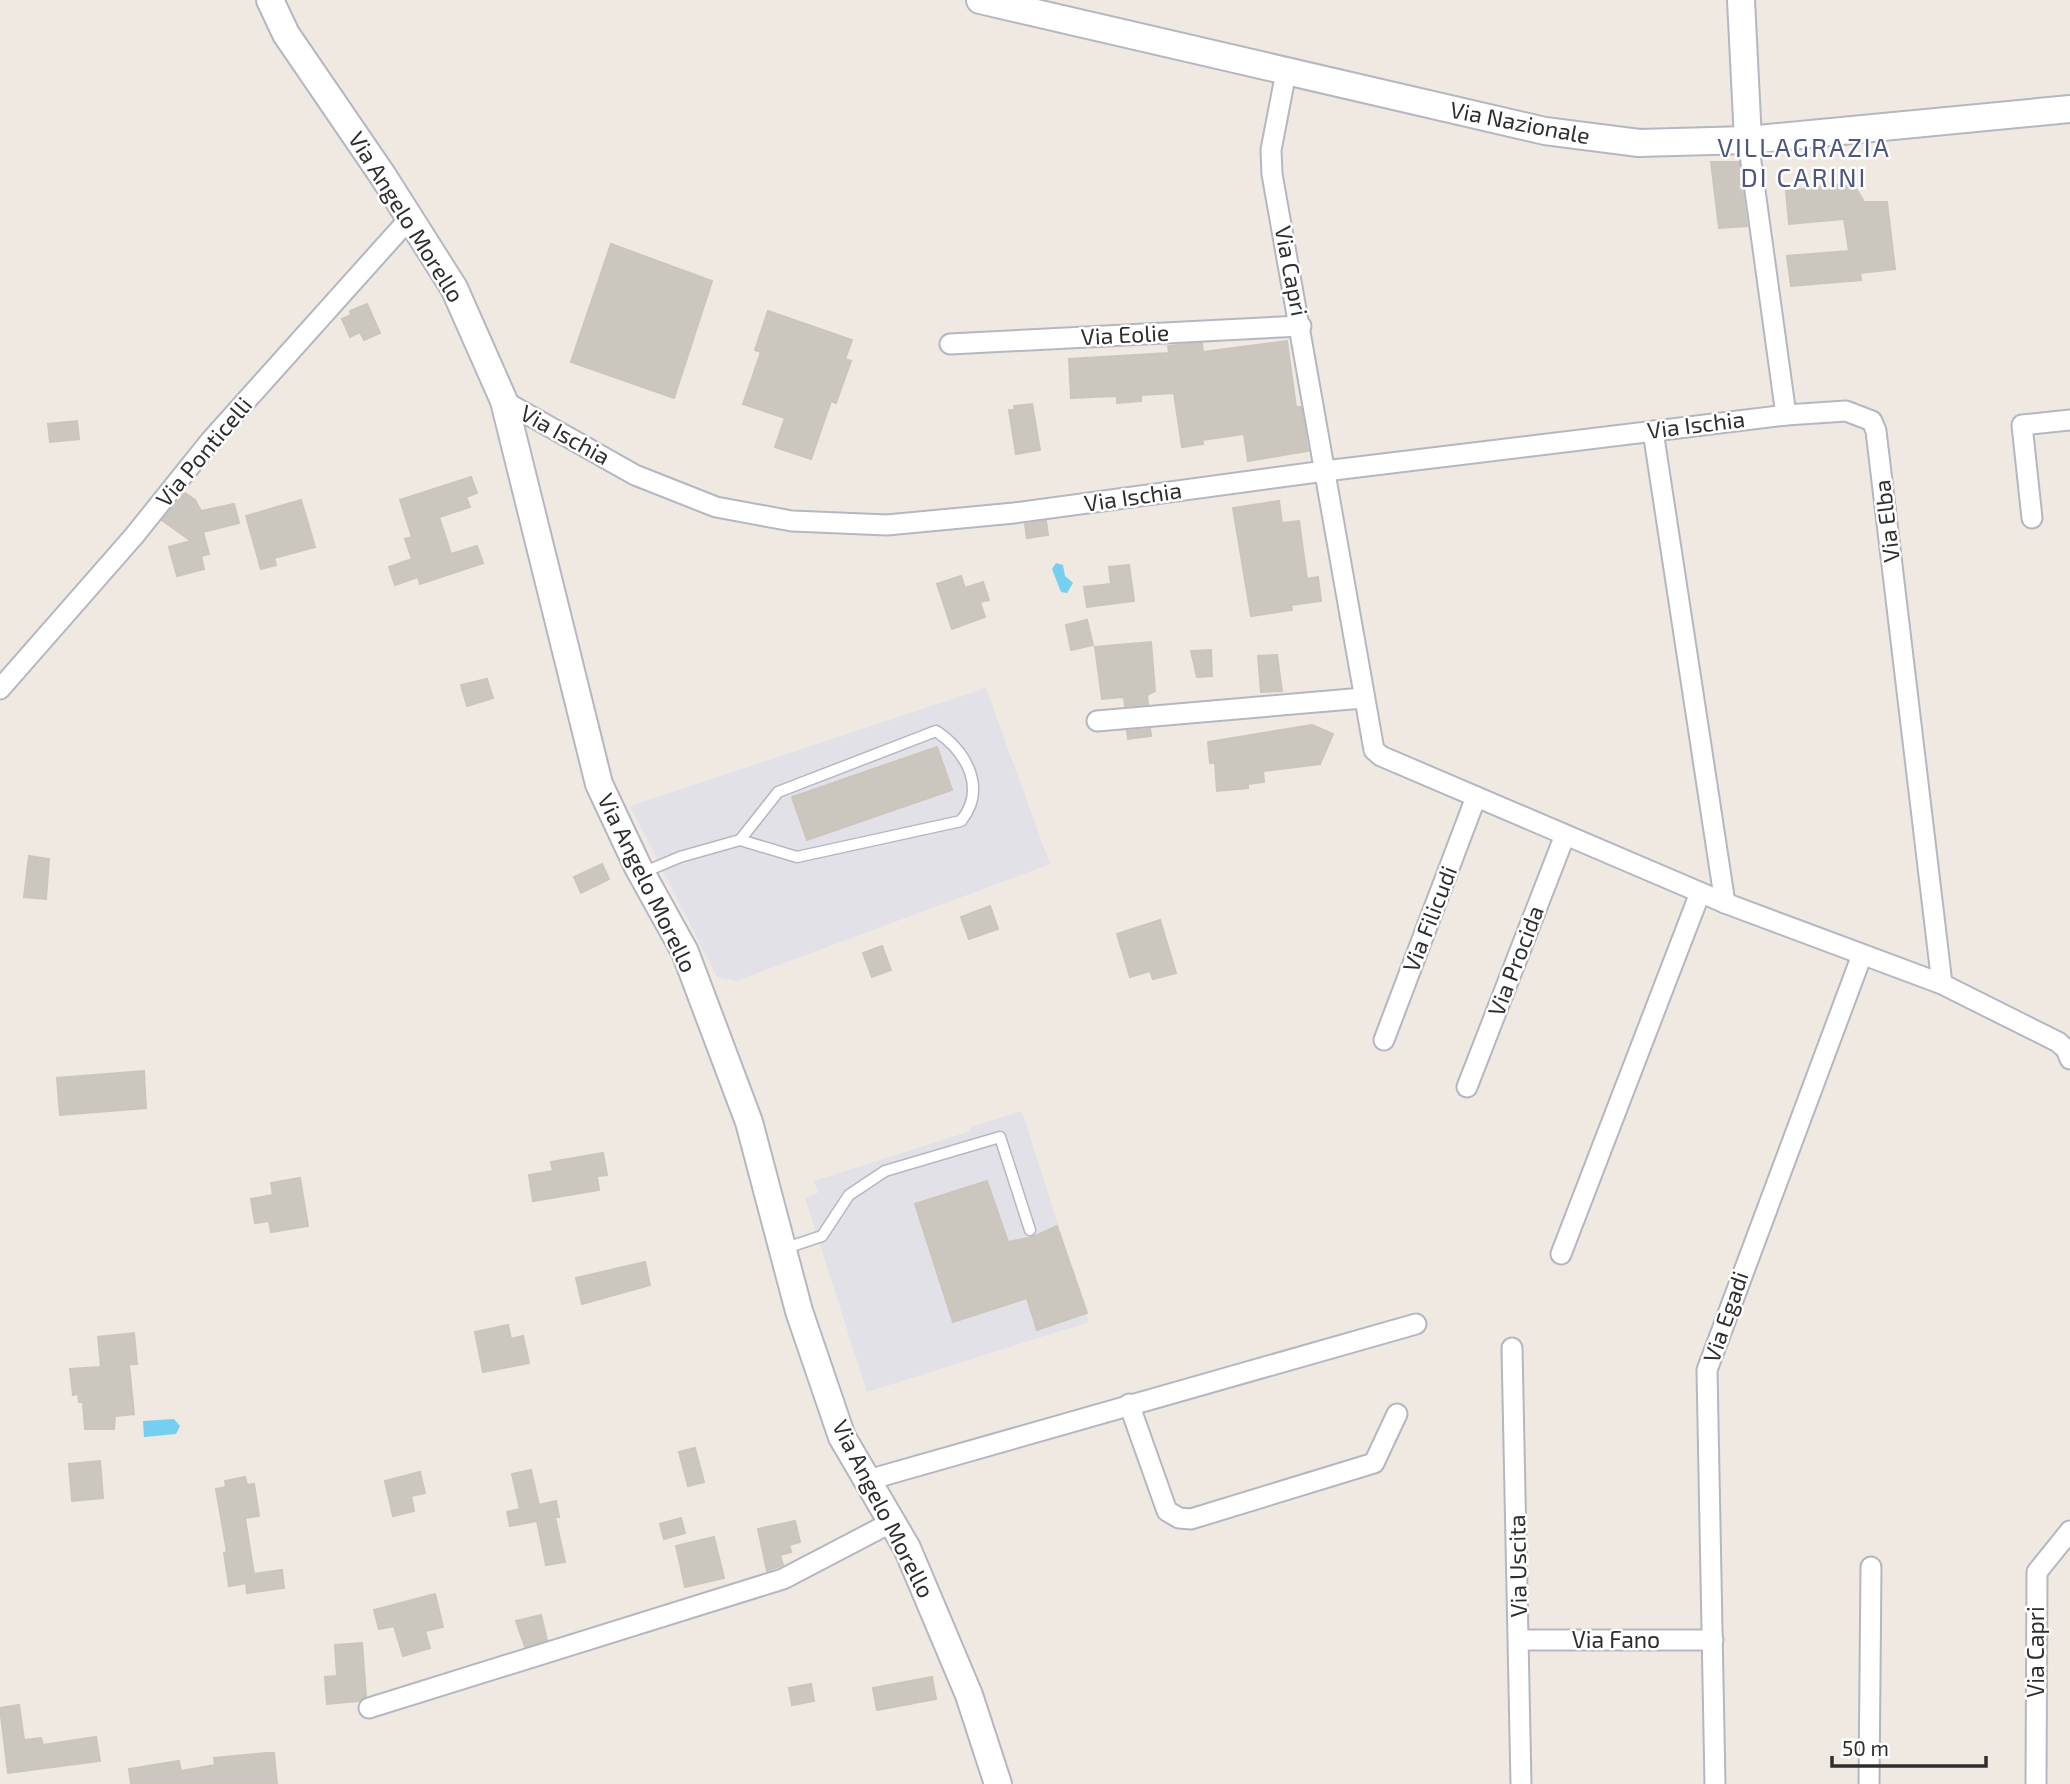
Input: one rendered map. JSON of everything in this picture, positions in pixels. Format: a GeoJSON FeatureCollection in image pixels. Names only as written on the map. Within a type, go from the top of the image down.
{"type":"FeatureCollection","features":[{"type":"Feature","properties":{"kind":"street","name":"Via Angelo Morello"},"geometry":{"type":"LineString","coordinates":[[270,0],[286,34],[454,288],[504,401],[599,784],[641,873],[685,952],[749,1122],[799,1311],[842,1437],[907,1548],[965,1684],[998,1784]]}},
{"type":"Feature","properties":{"kind":"street","name":"Via Nazionale"},"geometry":{"type":"LineString","coordinates":[[980,0],[1545,131],[1639,143],[1748,141],[2070,109]]}},
{"type":"Feature","properties":{"kind":"street"},"geometry":{"type":"LineString","coordinates":[[1741,0],[1748,141],[1786,415]]}},
{"type":"Feature","properties":{"kind":"street","name":"Via Capri"},"geometry":{"type":"LineString","coordinates":[[1286,72],[1271,150],[1272,174],[1301,326],[1370,739],[1374,750],[1381,756],[1476,797]]}},
{"type":"Feature","properties":{"kind":"street","name":"Via Ponticelli"},"geometry":{"type":"LineString","coordinates":[[0,689],[134,536],[211,440],[410,218]]}},
{"type":"Feature","properties":{"kind":"street","name":"Via Eolie"},"geometry":{"type":"LineString","coordinates":[[950,344],[1301,326]]}},
{"type":"Feature","properties":{"kind":"street","name":"Via Ischia"},"geometry":{"type":"LineString","coordinates":[[504,401],[635,475],[716,507],[792,521],[887,525],[1014,513],[1325,471],[1786,415]]}},
{"type":"Feature","properties":{"kind":"street","name":"Via Elba"},"geometry":{"type":"LineString","coordinates":[[1786,415],[1846,411],[1872,421],[1876,430],[1942,985]]}},
{"type":"Feature","properties":{"kind":"street"},"geometry":{"type":"LineString","coordinates":[[2032,518],[2022,425],[2070,420]]}},
{"type":"Feature","properties":{"kind":"street"},"geometry":{"type":"LineString","coordinates":[[1653,430],[1725,903]]}},
{"type":"Feature","properties":{"kind":"street"},"geometry":{"type":"LineString","coordinates":[[1097,721],[1363,698]]}},
{"type":"Feature","properties":{"kind":"street"},"geometry":{"type":"LineString","coordinates":[[1476,797],[1700,893],[1942,985],[2058,1042],[2066,1049],[2070,1059]]}},
{"type":"Feature","properties":{"kind":"street","name":"Via Filicudi"},"geometry":{"type":"LineString","coordinates":[[1384,1040],[1476,797]]}},
{"type":"Feature","properties":{"kind":"street","name":"Via Procida"},"geometry":{"type":"LineString","coordinates":[[1467,1087],[1565,835]]}},
{"type":"Feature","properties":{"kind":"street"},"geometry":{"type":"LineString","coordinates":[[1561,1254],[1700,893]]}},
{"type":"Feature","properties":{"kind":"street","name":"Via Egadi"},"geometry":{"type":"LineString","coordinates":[[1715,1784],[1707,1370],[1862,955]]}},
{"type":"Feature","properties":{"kind":"street"},"geometry":{"type":"LineString","coordinates":[[867,1480],[1416,1324]]}},
{"type":"Feature","properties":{"kind":"street","name":"Via Uscita"},"geometry":{"type":"LineString","coordinates":[[1512,1348],[1521,1784]]}},
{"type":"Feature","properties":{"kind":"street"},"geometry":{"type":"LineString","coordinates":[[1129,1404],[1167,1511],[1179,1518],[1191,1518],[1374,1463],[1397,1414]]}},
{"type":"Feature","properties":{"kind":"street"},"geometry":{"type":"LineString","coordinates":[[369,1708],[783,1579],[892,1522]]}},
{"type":"Feature","properties":{"kind":"street","name":"Via Capri"},"geometry":{"type":"LineString","coordinates":[[2036,1784],[2037,1572],[2070,1531]]}},
{"type":"Feature","properties":{"kind":"street"},"geometry":{"type":"LineString","coordinates":[[1869,1784],[1871,1567]]}},
{"type":"Feature","properties":{"kind":"street","name":"Via Fano"},"geometry":{"type":"LineString","coordinates":[[1519,1640],[1713,1640]]}},
{"type":"Feature","properties":{"kind":"lane"},"geometry":{"type":"LineString","coordinates":[[641,873],[680,857],[740,840],[796,857],[961,821],[972,807],[974,788],[965,762],[950,741],[936,731],[778,792],[740,840]]}},
{"type":"Feature","properties":{"kind":"lane"},"geometry":{"type":"LineString","coordinates":[[782,1249],[822,1236],[849,1195],[885,1171],[1000,1137],[1030,1230]]}},
{"type":"Feature","properties":{"kind":"shaded area"},"geometry":{"type":"Polygon","coordinates":[[[986,688],[1050,864],[736,981],[717,977],[630,806],[986,688]]]}},
{"type":"Feature","properties":{"kind":"shaded area"},"geometry":{"type":"Polygon","coordinates":[[[1022,1111],[1089,1322],[867,1392],[805,1198],[818,1193],[814,1181],[971,1131],[970,1127],[1022,1111]]]}},
{"type":"Feature","properties":{"kind":"water"},"geometry":{"type":"Polygon","coordinates":[[[1056,563],[1063,565],[1065,576],[1073,583],[1067,593],[1061,592],[1052,569],[1056,563]]]}},
{"type":"Feature","properties":{"kind":"water"},"geometry":{"type":"Polygon","coordinates":[[[174,1419],[180,1426],[176,1434],[144,1437],[143,1421],[174,1419]]]}},
{"type":"Feature","properties":{"kind":"building"},"geometry":{"type":"Polygon","coordinates":[[[1711,162],[1739,162],[1747,226],[1719,228],[1711,162]]]}},
{"type":"Feature","properties":{"kind":"building"},"geometry":{"type":"Polygon","coordinates":[[[1841,184],[1857,190],[1864,202],[1887,202],[1895,269],[1860,273],[1861,280],[1791,286],[1787,256],[1849,251],[1844,219],[1789,224],[1786,191],[1841,184]]]}},
{"type":"Feature","properties":{"kind":"building"},"geometry":{"type":"Polygon","coordinates":[[[611,244],[712,281],[674,398],[571,362],[611,244]]]}},
{"type":"Feature","properties":{"kind":"building"},"geometry":{"type":"Polygon","coordinates":[[[367,304],[380,333],[364,340],[360,332],[350,337],[342,319],[351,315],[350,311],[367,304]]]}},
{"type":"Feature","properties":{"kind":"building"},"geometry":{"type":"Polygon","coordinates":[[[768,311],[852,340],[845,359],[851,361],[836,403],[831,401],[811,459],[775,447],[785,418],[743,404],[761,352],[755,350],[768,311]]]}},
{"type":"Feature","properties":{"kind":"building"},"geometry":{"type":"Polygon","coordinates":[[[1287,341],[1296,407],[1301,407],[1308,451],[1248,461],[1244,434],[1202,440],[1203,444],[1182,447],[1174,393],[1141,395],[1141,401],[1117,403],[1117,396],[1071,398],[1069,359],[1169,353],[1168,346],[1185,344],[1202,343],[1203,352],[1287,341]]]}},
{"type":"Feature","properties":{"kind":"building"},"geometry":{"type":"Polygon","coordinates":[[[1032,404],[1040,450],[1016,454],[1009,410],[1015,410],[1014,406],[1032,404]]]}},
{"type":"Feature","properties":{"kind":"building"},"geometry":{"type":"Polygon","coordinates":[[[77,421],[79,439],[50,442],[48,424],[77,421]]]}},
{"type":"Feature","properties":{"kind":"building"},"geometry":{"type":"Polygon","coordinates":[[[471,477],[477,493],[466,497],[470,507],[439,517],[451,554],[477,546],[483,563],[420,584],[418,577],[395,585],[389,567],[412,559],[405,539],[412,537],[400,500],[471,477]]]}},
{"type":"Feature","properties":{"kind":"building"},"geometry":{"type":"Polygon","coordinates":[[[185,493],[195,500],[201,511],[234,504],[239,523],[203,532],[209,554],[201,556],[204,569],[177,576],[169,547],[191,541],[162,520],[185,493]]]}},
{"type":"Feature","properties":{"kind":"building"},"geometry":{"type":"Polygon","coordinates":[[[301,500],[315,547],[274,558],[276,565],[261,569],[246,516],[301,500]]]}},
{"type":"Feature","properties":{"kind":"building"},"geometry":{"type":"Polygon","coordinates":[[[1279,501],[1282,523],[1299,521],[1307,579],[1318,577],[1321,601],[1291,605],[1292,610],[1251,616],[1233,508],[1279,501]]]}},
{"type":"Feature","properties":{"kind":"building"},"geometry":{"type":"Polygon","coordinates":[[[1046,521],[1048,535],[1027,538],[1025,524],[1046,521]]]}},
{"type":"Feature","properties":{"kind":"building"},"geometry":{"type":"Polygon","coordinates":[[[1129,565],[1134,601],[1087,607],[1084,587],[1111,584],[1109,567],[1129,565]]]}},
{"type":"Feature","properties":{"kind":"building"},"geometry":{"type":"Polygon","coordinates":[[[961,576],[965,588],[983,582],[989,600],[980,602],[985,617],[952,629],[937,584],[961,576]]]}},
{"type":"Feature","properties":{"kind":"building"},"geometry":{"type":"Polygon","coordinates":[[[1087,620],[1093,645],[1071,650],[1066,625],[1087,620]]]}},
{"type":"Feature","properties":{"kind":"building"},"geometry":{"type":"Polygon","coordinates":[[[1151,642],[1155,691],[1147,695],[1148,704],[1125,706],[1124,697],[1102,699],[1095,647],[1151,642]]]}},
{"type":"Feature","properties":{"kind":"building"},"geometry":{"type":"Polygon","coordinates":[[[1211,650],[1212,676],[1197,677],[1191,651],[1211,650]]]}},
{"type":"Feature","properties":{"kind":"building"},"geometry":{"type":"Polygon","coordinates":[[[1277,655],[1282,691],[1261,692],[1258,656],[1277,655]]]}},
{"type":"Feature","properties":{"kind":"building"},"geometry":{"type":"Polygon","coordinates":[[[487,679],[493,698],[467,706],[461,685],[487,679]]]}},
{"type":"Feature","properties":{"kind":"building"},"geometry":{"type":"Polygon","coordinates":[[[1312,725],[1333,734],[1320,764],[1263,771],[1264,782],[1248,784],[1248,788],[1217,791],[1215,763],[1210,763],[1208,742],[1312,725]]]}},
{"type":"Feature","properties":{"kind":"building"},"geometry":{"type":"Polygon","coordinates":[[[1150,729],[1151,736],[1128,739],[1127,731],[1150,729]]]}},
{"type":"Feature","properties":{"kind":"building"},"geometry":{"type":"Polygon","coordinates":[[[937,747],[952,790],[807,840],[792,797],[937,747]]]}},
{"type":"Feature","properties":{"kind":"building"},"geometry":{"type":"Polygon","coordinates":[[[29,856],[49,859],[46,899],[24,897],[29,856]]]}},
{"type":"Feature","properties":{"kind":"building"},"geometry":{"type":"Polygon","coordinates":[[[602,864],[609,879],[581,893],[574,877],[602,864]]]}},
{"type":"Feature","properties":{"kind":"building"},"geometry":{"type":"Polygon","coordinates":[[[990,906],[998,929],[969,939],[961,917],[990,906]]]}},
{"type":"Feature","properties":{"kind":"building"},"geometry":{"type":"Polygon","coordinates":[[[1160,920],[1176,973],[1153,979],[1150,971],[1130,977],[1117,934],[1160,920]]]}},
{"type":"Feature","properties":{"kind":"building"},"geometry":{"type":"Polygon","coordinates":[[[882,946],[891,970],[872,977],[863,953],[882,946]]]}},
{"type":"Feature","properties":{"kind":"building"},"geometry":{"type":"Polygon","coordinates":[[[144,1071],[146,1108],[60,1115],[57,1078],[144,1071]]]}},
{"type":"Feature","properties":{"kind":"building"},"geometry":{"type":"Polygon","coordinates":[[[603,1153],[607,1175],[597,1176],[599,1190],[533,1201],[529,1175],[553,1171],[551,1162],[603,1153]]]}},
{"type":"Feature","properties":{"kind":"building"},"geometry":{"type":"Polygon","coordinates":[[[300,1178],[308,1226],[271,1232],[269,1221],[255,1223],[251,1199],[273,1195],[271,1183],[300,1178]]]}},
{"type":"Feature","properties":{"kind":"building"},"geometry":{"type":"Polygon","coordinates":[[[987,1181],[1008,1242],[1033,1237],[1057,1226],[1087,1313],[1037,1330],[1027,1298],[953,1322],[915,1204],[987,1181]]]}},
{"type":"Feature","properties":{"kind":"building"},"geometry":{"type":"Polygon","coordinates":[[[645,1262],[650,1285],[582,1304],[576,1278],[645,1262]]]}},
{"type":"Feature","properties":{"kind":"building"},"geometry":{"type":"Polygon","coordinates":[[[508,1325],[511,1339],[523,1336],[529,1363],[483,1372],[475,1332],[508,1325]]]}},
{"type":"Feature","properties":{"kind":"building"},"geometry":{"type":"Polygon","coordinates":[[[134,1333],[137,1364],[129,1364],[134,1414],[115,1416],[114,1429],[85,1429],[83,1402],[79,1402],[78,1394],[73,1395],[70,1369],[101,1367],[98,1337],[134,1333]]]}},
{"type":"Feature","properties":{"kind":"building"},"geometry":{"type":"Polygon","coordinates":[[[695,1448],[704,1482],[688,1486],[679,1452],[695,1448]]]}},
{"type":"Feature","properties":{"kind":"building"},"geometry":{"type":"Polygon","coordinates":[[[100,1461],[103,1498],[72,1501],[69,1464],[100,1461]]]}},
{"type":"Feature","properties":{"kind":"building"},"geometry":{"type":"Polygon","coordinates":[[[531,1470],[539,1505],[556,1501],[559,1517],[555,1517],[565,1562],[546,1565],[537,1521],[510,1526],[507,1512],[520,1509],[512,1474],[531,1470]]]}},
{"type":"Feature","properties":{"kind":"building"},"geometry":{"type":"Polygon","coordinates":[[[420,1472],[425,1493],[411,1496],[414,1511],[393,1516],[385,1481],[420,1472]]]}},
{"type":"Feature","properties":{"kind":"building"},"geometry":{"type":"Polygon","coordinates":[[[245,1477],[247,1485],[254,1484],[259,1516],[245,1518],[254,1574],[282,1570],[284,1588],[247,1593],[246,1583],[229,1586],[224,1553],[227,1552],[216,1489],[226,1487],[225,1481],[245,1477]]]}},
{"type":"Feature","properties":{"kind":"building"},"geometry":{"type":"Polygon","coordinates":[[[681,1518],[685,1533],[664,1539],[660,1524],[681,1518]]]}},
{"type":"Feature","properties":{"kind":"building"},"geometry":{"type":"Polygon","coordinates":[[[795,1521],[800,1542],[789,1545],[791,1552],[780,1555],[783,1565],[767,1571],[758,1529],[795,1521]]]}},
{"type":"Feature","properties":{"kind":"building"},"geometry":{"type":"Polygon","coordinates":[[[714,1537],[724,1578],[685,1587],[676,1546],[714,1537]]]}},
{"type":"Feature","properties":{"kind":"building"},"geometry":{"type":"Polygon","coordinates":[[[435,1594],[443,1627],[425,1631],[430,1648],[403,1656],[394,1626],[379,1629],[374,1610],[435,1594]]]}},
{"type":"Feature","properties":{"kind":"building"},"geometry":{"type":"Polygon","coordinates":[[[541,1615],[547,1640],[525,1647],[516,1621],[541,1615]]]}},
{"type":"Feature","properties":{"kind":"building"},"geometry":{"type":"Polygon","coordinates":[[[362,1643],[366,1696],[359,1701],[327,1704],[325,1677],[337,1676],[335,1645],[362,1643]]]}},
{"type":"Feature","properties":{"kind":"building"},"geometry":{"type":"Polygon","coordinates":[[[932,1677],[936,1699],[877,1710],[873,1688],[932,1677]]]}},
{"type":"Feature","properties":{"kind":"building"},"geometry":{"type":"Polygon","coordinates":[[[811,1684],[814,1701],[792,1705],[789,1688],[811,1684]]]}},
{"type":"Feature","properties":{"kind":"building"},"geometry":{"type":"Polygon","coordinates":[[[19,1705],[24,1740],[41,1738],[43,1745],[96,1737],[100,1761],[8,1773],[0,1708],[19,1705]]]}},
{"type":"Feature","properties":{"kind":"building"},"geometry":{"type":"Polygon","coordinates":[[[274,1753],[277,1784],[131,1784],[129,1769],[179,1761],[181,1771],[215,1765],[214,1758],[274,1753]]]}},
{"type":"Feature","properties":{"kind":"district","name":"VILLAGRAZIA DI CARINI"},"geometry":{"type":"Point","coordinates":[1804,163]}}]}
